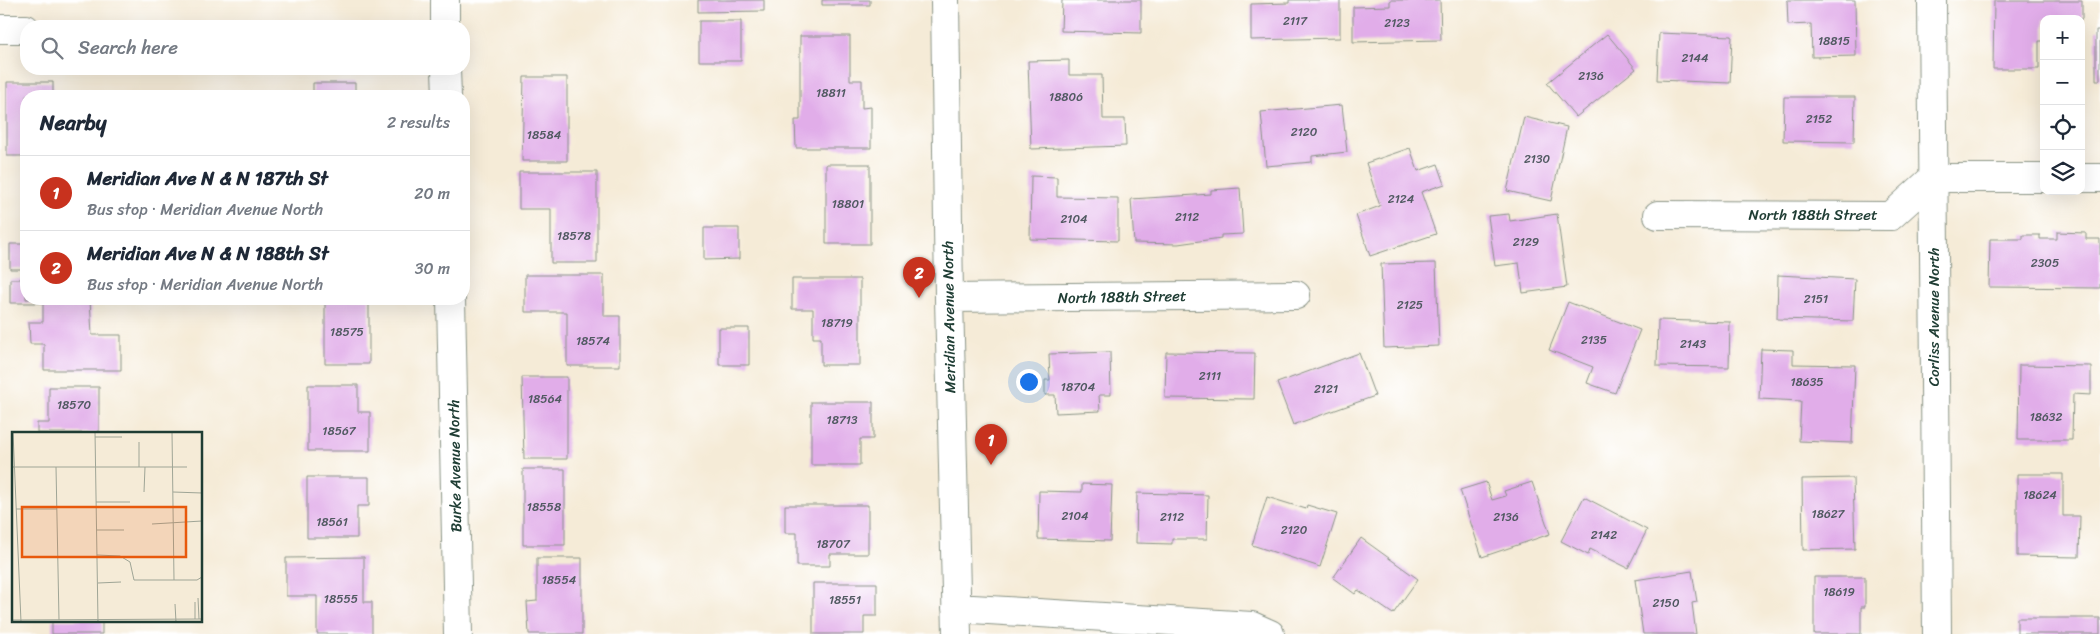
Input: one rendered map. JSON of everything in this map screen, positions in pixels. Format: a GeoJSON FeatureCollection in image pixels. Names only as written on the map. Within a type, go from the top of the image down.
{"type":"FeatureCollection","features":[{"type":"Feature","properties":{"kind":"street"},"geometry":{"type":"LineString","coordinates":[[445,0],[445,20]]}},
{"type":"Feature","properties":{"kind":"street","name":"Meridian Avenue North"},"geometry":{"type":"LineString","coordinates":[[945,0],[948,298],[957,621]]}},
{"type":"Feature","properties":{"kind":"street","name":"Corliss Avenue North"},"geometry":{"type":"LineString","coordinates":[[1932,0],[1937,634]]}},
{"type":"Feature","properties":{"kind":"street"},"geometry":{"type":"LineString","coordinates":[[0,30],[20,29]]}},
{"type":"Feature","properties":{"kind":"street"},"geometry":{"type":"LineString","coordinates":[[446,75],[447,90]]}},
{"type":"Feature","properties":{"kind":"street"},"geometry":{"type":"LineString","coordinates":[[1933,178],[2040,178]]}},
{"type":"Feature","properties":{"kind":"street","name":"North 188th Street"},"geometry":{"type":"LineString","coordinates":[[1658,215],[1891,216],[1933,178]]}},
{"type":"Feature","properties":{"kind":"street"},"geometry":{"type":"LineString","coordinates":[[2085,178],[2100,178]]}},
{"type":"Feature","properties":{"kind":"street","name":"North 188th Street"},"geometry":{"type":"LineString","coordinates":[[948,298],[1296,295]]}},
{"type":"Feature","properties":{"kind":"street","name":"Burke Avenue North"},"geometry":{"type":"LineString","coordinates":[[451,305],[458,634]]}},
{"type":"Feature","properties":{"kind":"street"},"geometry":{"type":"LineString","coordinates":[[957,621],[1252,626],[1270,634]]}},
{"type":"Feature","properties":{"kind":"building"},"geometry":{"type":"Polygon","coordinates":[[[698,0],[764,0],[764,11],[698,12],[698,0]]]}},
{"type":"Feature","properties":{"kind":"building"},"geometry":{"type":"Polygon","coordinates":[[[822,0],[870,0],[870,5],[822,5],[822,0]]]}},
{"type":"Feature","properties":{"kind":"building"},"geometry":{"type":"Polygon","coordinates":[[[1062,0],[1141,0],[1141,33],[1061,31],[1062,0]]]}},
{"type":"Feature","properties":{"kind":"building"},"geometry":{"type":"Polygon","coordinates":[[[1289,0],[1340,0],[1340,38],[1251,40],[1251,4],[1289,3],[1289,0]]]}},
{"type":"Feature","properties":{"kind":"building"},"geometry":{"type":"Polygon","coordinates":[[[1390,0],[1440,0],[1441,40],[1353,42],[1353,7],[1390,6],[1390,0]]]}},
{"type":"Feature","properties":{"kind":"building"},"geometry":{"type":"Polygon","coordinates":[[[1787,0],[1855,0],[1856,56],[1812,57],[1811,24],[1788,25],[1787,0]]]}},
{"type":"Feature","properties":{"kind":"building"},"geometry":{"type":"Polygon","coordinates":[[[1994,1],[2082,1],[2082,15],[2040,15],[2039,69],[1993,69],[1994,1]]]}},
{"type":"Feature","properties":{"kind":"building"},"geometry":{"type":"Polygon","coordinates":[[[699,21],[741,21],[741,61],[699,61],[699,21]]]}},
{"type":"Feature","properties":{"kind":"building"},"geometry":{"type":"Polygon","coordinates":[[[2096,30],[2100,30],[2100,80],[2096,80],[2096,30]]]}},
{"type":"Feature","properties":{"kind":"building"},"geometry":{"type":"Polygon","coordinates":[[[1659,33],[1732,36],[1730,83],[1657,80],[1659,33]]]}},
{"type":"Feature","properties":{"kind":"building"},"geometry":{"type":"Polygon","coordinates":[[[1607,34],[1636,69],[1576,117],[1547,83],[1607,34]]]}},
{"type":"Feature","properties":{"kind":"building"},"geometry":{"type":"Polygon","coordinates":[[[800,36],[850,36],[850,80],[862,80],[862,108],[871,107],[871,148],[796,148],[795,120],[800,120],[800,36]]]}},
{"type":"Feature","properties":{"kind":"building"},"geometry":{"type":"Polygon","coordinates":[[[1069,60],[1069,75],[1102,75],[1103,119],[1125,119],[1126,146],[1031,149],[1028,61],[1069,60]]]}},
{"type":"Feature","properties":{"kind":"building"},"geometry":{"type":"Polygon","coordinates":[[[524,77],[567,77],[567,161],[522,161],[524,77]]]}},
{"type":"Feature","properties":{"kind":"building"},"geometry":{"type":"Polygon","coordinates":[[[7,82],[53,82],[53,90],[20,90],[20,156],[7,156],[7,82]]]}},
{"type":"Feature","properties":{"kind":"building"},"geometry":{"type":"Polygon","coordinates":[[[313,83],[355,83],[355,90],[313,90],[313,83]]]}},
{"type":"Feature","properties":{"kind":"building"},"geometry":{"type":"Polygon","coordinates":[[[1784,97],[1855,97],[1854,142],[1783,141],[1784,97]]]}},
{"type":"Feature","properties":{"kind":"building"},"geometry":{"type":"Polygon","coordinates":[[[1342,105],[1347,152],[1312,156],[1312,162],[1266,166],[1261,112],[1342,105]]]}},
{"type":"Feature","properties":{"kind":"building"},"geometry":{"type":"Polygon","coordinates":[[[1524,117],[1567,127],[1551,201],[1507,191],[1524,117]]]}},
{"type":"Feature","properties":{"kind":"building"},"geometry":{"type":"Polygon","coordinates":[[[1410,148],[1418,171],[1438,164],[1445,184],[1421,192],[1436,234],[1370,256],[1356,215],[1380,206],[1366,163],[1410,148]]]}},
{"type":"Feature","properties":{"kind":"building"},"geometry":{"type":"Polygon","coordinates":[[[826,164],[870,164],[870,244],[826,244],[826,164]]]}},
{"type":"Feature","properties":{"kind":"building"},"geometry":{"type":"Polygon","coordinates":[[[519,172],[597,172],[597,263],[551,263],[551,209],[519,209],[519,172]]]}},
{"type":"Feature","properties":{"kind":"building"},"geometry":{"type":"Polygon","coordinates":[[[1031,176],[1057,177],[1057,197],[1118,198],[1118,241],[1030,239],[1031,176]]]}},
{"type":"Feature","properties":{"kind":"building"},"geometry":{"type":"Polygon","coordinates":[[[1240,188],[1243,234],[1221,235],[1221,238],[1178,244],[1134,243],[1131,199],[1211,194],[1211,190],[1240,188]]]}},
{"type":"Feature","properties":{"kind":"building"},"geometry":{"type":"Polygon","coordinates":[[[1509,214],[1510,221],[1557,214],[1567,287],[1523,293],[1519,263],[1495,266],[1488,216],[1509,214]]]}},
{"type":"Feature","properties":{"kind":"building"},"geometry":{"type":"Polygon","coordinates":[[[704,228],[739,228],[739,259],[704,260],[704,228]]]}},
{"type":"Feature","properties":{"kind":"building"},"geometry":{"type":"Polygon","coordinates":[[[2057,232],[2086,233],[2086,239],[2100,239],[2100,288],[1989,287],[1990,239],[2023,239],[2023,235],[2040,235],[2040,239],[2057,239],[2057,232]]]}},
{"type":"Feature","properties":{"kind":"building"},"geometry":{"type":"Polygon","coordinates":[[[10,244],[20,244],[20,269],[10,269],[10,244]]]}},
{"type":"Feature","properties":{"kind":"building"},"geometry":{"type":"Polygon","coordinates":[[[1436,263],[1439,346],[1384,348],[1381,264],[1436,263]]]}},
{"type":"Feature","properties":{"kind":"building"},"geometry":{"type":"Polygon","coordinates":[[[525,275],[604,275],[604,316],[620,316],[620,366],[567,366],[567,312],[525,312],[525,275]]]}},
{"type":"Feature","properties":{"kind":"building"},"geometry":{"type":"Polygon","coordinates":[[[1778,275],[1855,279],[1853,321],[1777,319],[1778,275]]]}},
{"type":"Feature","properties":{"kind":"building"},"geometry":{"type":"Polygon","coordinates":[[[10,279],[20,279],[20,303],[10,303],[10,279]]]}},
{"type":"Feature","properties":{"kind":"building"},"geometry":{"type":"Polygon","coordinates":[[[792,279],[860,279],[860,365],[821,365],[821,338],[813,338],[813,309],[792,309],[792,279]]]}},
{"type":"Feature","properties":{"kind":"building"},"geometry":{"type":"Polygon","coordinates":[[[1568,302],[1640,330],[1615,393],[1587,383],[1593,367],[1549,350],[1568,302]]]}},
{"type":"Feature","properties":{"kind":"building"},"geometry":{"type":"Polygon","coordinates":[[[43,305],[90,305],[92,335],[121,335],[121,370],[44,370],[44,344],[30,344],[29,322],[43,322],[43,305]]]}},
{"type":"Feature","properties":{"kind":"building"},"geometry":{"type":"Polygon","coordinates":[[[325,305],[369,305],[369,364],[325,364],[325,305]]]}},
{"type":"Feature","properties":{"kind":"building"},"geometry":{"type":"Polygon","coordinates":[[[1658,320],[1730,322],[1729,367],[1657,366],[1658,320]]]}},
{"type":"Feature","properties":{"kind":"building"},"geometry":{"type":"Polygon","coordinates":[[[719,328],[749,328],[749,365],[719,365],[719,328]]]}},
{"type":"Feature","properties":{"kind":"building"},"geometry":{"type":"Polygon","coordinates":[[[1761,349],[1793,350],[1793,364],[1855,365],[1852,443],[1799,441],[1801,401],[1759,399],[1761,349]]]}},
{"type":"Feature","properties":{"kind":"building"},"geometry":{"type":"Polygon","coordinates":[[[1110,352],[1111,395],[1099,395],[1100,411],[1056,413],[1055,395],[1045,395],[1045,380],[1050,380],[1049,354],[1110,352]]]}},
{"type":"Feature","properties":{"kind":"building"},"geometry":{"type":"Polygon","coordinates":[[[1166,352],[1255,353],[1254,399],[1165,398],[1166,352]]]}},
{"type":"Feature","properties":{"kind":"building"},"geometry":{"type":"Polygon","coordinates":[[[1359,353],[1375,396],[1293,425],[1277,383],[1359,353]]]}},
{"type":"Feature","properties":{"kind":"building"},"geometry":{"type":"Polygon","coordinates":[[[2019,365],[2091,366],[2091,395],[2073,394],[2072,440],[2018,440],[2019,365]]]}},
{"type":"Feature","properties":{"kind":"building"},"geometry":{"type":"Polygon","coordinates":[[[522,377],[567,377],[567,459],[524,459],[522,377]]]}},
{"type":"Feature","properties":{"kind":"building"},"geometry":{"type":"Polygon","coordinates":[[[308,385],[358,385],[358,412],[370,412],[370,451],[308,451],[308,385]]]}},
{"type":"Feature","properties":{"kind":"building"},"geometry":{"type":"Polygon","coordinates":[[[49,387],[99,387],[99,432],[37,432],[37,423],[49,423],[49,387]]]}},
{"type":"Feature","properties":{"kind":"building"},"geometry":{"type":"Polygon","coordinates":[[[811,402],[873,402],[873,439],[860,439],[860,465],[811,465],[811,402]]]}},
{"type":"Feature","properties":{"kind":"building"},"geometry":{"type":"Polygon","coordinates":[[[523,469],[565,469],[565,545],[523,545],[523,469]]]}},
{"type":"Feature","properties":{"kind":"building"},"geometry":{"type":"Polygon","coordinates":[[[2017,474],[2063,474],[2063,516],[2080,516],[2079,557],[2017,556],[2017,474]]]}},
{"type":"Feature","properties":{"kind":"building"},"geometry":{"type":"Polygon","coordinates":[[[307,477],[369,477],[369,506],[357,506],[357,538],[307,538],[307,477]]]}},
{"type":"Feature","properties":{"kind":"building"},"geometry":{"type":"Polygon","coordinates":[[[1853,478],[1855,549],[1803,550],[1802,479],[1853,478]]]}},
{"type":"Feature","properties":{"kind":"building"},"geometry":{"type":"Polygon","coordinates":[[[1486,482],[1492,500],[1506,496],[1504,491],[1532,482],[1550,534],[1482,557],[1460,490],[1486,482]]]}},
{"type":"Feature","properties":{"kind":"building"},"geometry":{"type":"Polygon","coordinates":[[[1082,484],[1112,485],[1110,541],[1038,539],[1039,491],[1082,492],[1082,484]]]}},
{"type":"Feature","properties":{"kind":"building"},"geometry":{"type":"Polygon","coordinates":[[[1137,493],[1208,495],[1207,539],[1172,539],[1172,544],[1136,543],[1137,493]]]}},
{"type":"Feature","properties":{"kind":"building"},"geometry":{"type":"Polygon","coordinates":[[[1267,497],[1306,509],[1307,505],[1337,514],[1320,567],[1252,545],[1267,497]]]}},
{"type":"Feature","properties":{"kind":"building"},"geometry":{"type":"Polygon","coordinates":[[[1584,497],[1647,530],[1628,568],[1590,549],[1588,555],[1561,541],[1584,497]]]}},
{"type":"Feature","properties":{"kind":"building"},"geometry":{"type":"Polygon","coordinates":[[[785,505],[868,505],[868,554],[830,554],[830,566],[797,566],[797,533],[785,533],[785,505]]]}},
{"type":"Feature","properties":{"kind":"building"},"geometry":{"type":"Polygon","coordinates":[[[1361,538],[1418,579],[1393,614],[1358,590],[1355,594],[1333,578],[1361,538]]]}},
{"type":"Feature","properties":{"kind":"building"},"geometry":{"type":"Polygon","coordinates":[[[364,557],[364,602],[372,602],[372,634],[317,634],[317,596],[286,596],[286,558],[364,557]]]}},
{"type":"Feature","properties":{"kind":"building"},"geometry":{"type":"Polygon","coordinates":[[[537,558],[582,558],[582,634],[529,634],[527,602],[537,601],[537,558]]]}},
{"type":"Feature","properties":{"kind":"building"},"geometry":{"type":"Polygon","coordinates":[[[1692,571],[1697,602],[1692,603],[1696,634],[1643,634],[1635,580],[1692,571]]]}},
{"type":"Feature","properties":{"kind":"building"},"geometry":{"type":"Polygon","coordinates":[[[1814,577],[1865,577],[1865,607],[1861,607],[1861,634],[1814,634],[1814,577]]]}},
{"type":"Feature","properties":{"kind":"building"},"geometry":{"type":"Polygon","coordinates":[[[813,583],[877,583],[877,616],[864,616],[864,634],[813,634],[813,583]]]}},
{"type":"Feature","properties":{"kind":"building"},"geometry":{"type":"Polygon","coordinates":[[[2017,618],[2100,618],[2100,634],[2017,634],[2017,618]]]}},
{"type":"Feature","properties":{"kind":"building"},"geometry":{"type":"Polygon","coordinates":[[[52,622],[102,622],[102,634],[52,634],[52,622]]]}},
{"type":"Feature","properties":{"kind":"place","name":"Meridian Ave N & N 188th St"},"geometry":{"type":"Point","coordinates":[919,298]}},
{"type":"Feature","properties":{"kind":"place","name":"Meridian Ave N & N 187th St"},"geometry":{"type":"Point","coordinates":[991,465]}}]}
